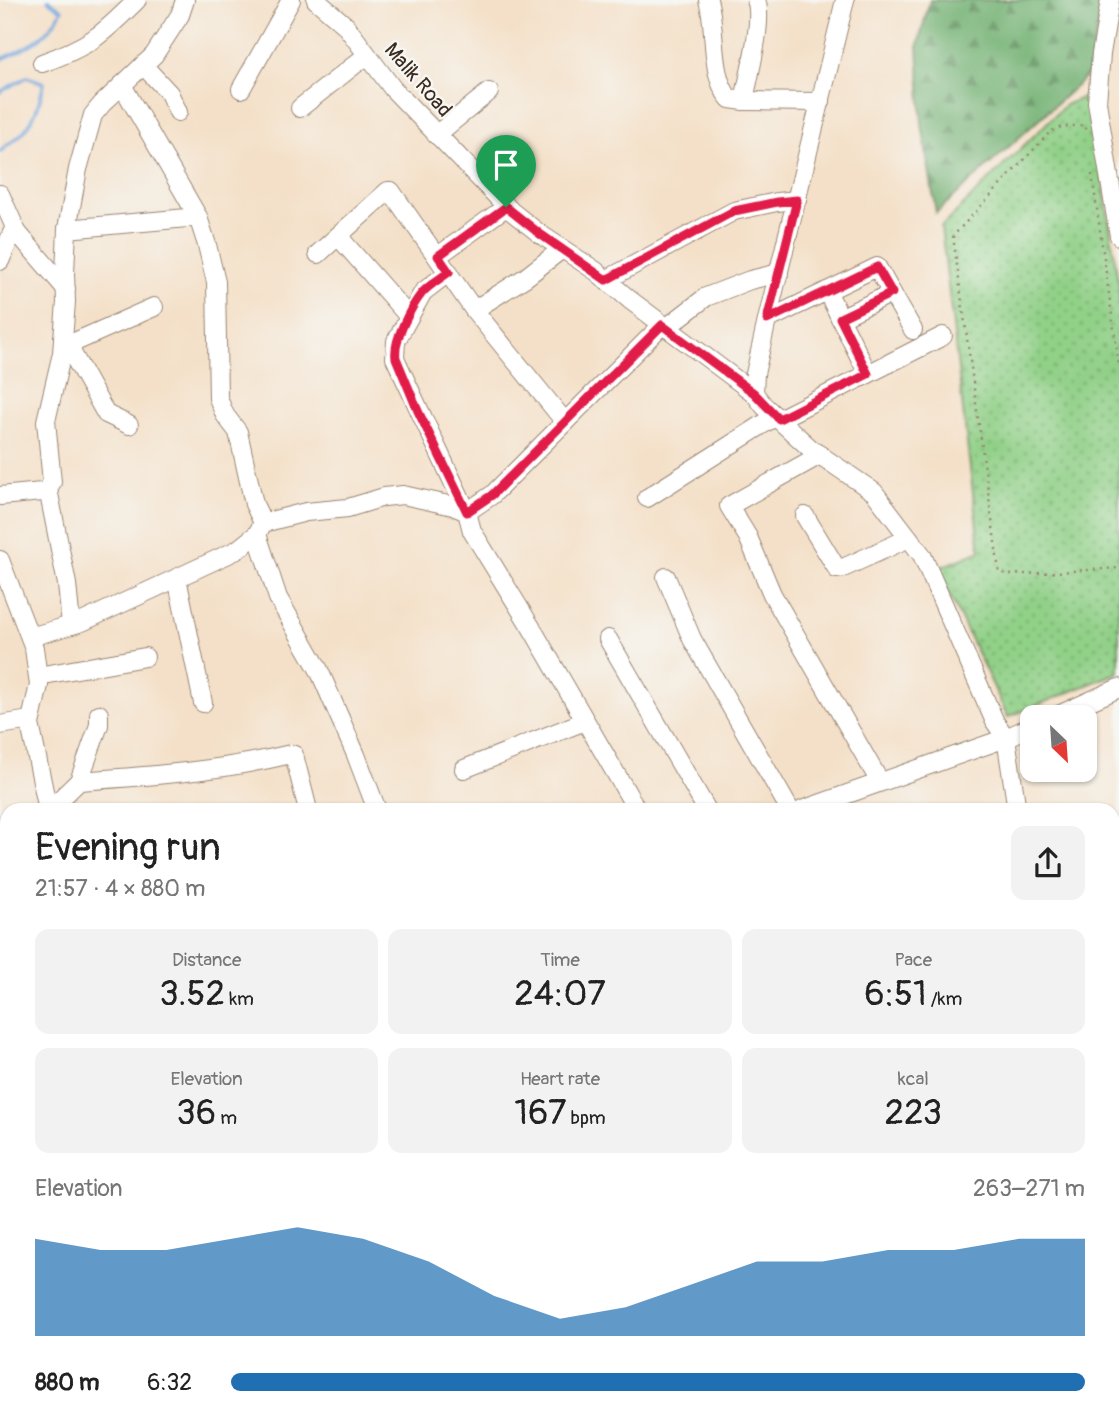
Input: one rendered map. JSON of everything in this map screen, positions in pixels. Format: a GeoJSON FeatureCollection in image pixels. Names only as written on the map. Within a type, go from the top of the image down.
{"type":"FeatureCollection","features":[{"type":"Feature","properties":{"kind":"street"},"geometry":{"type":"LineString","coordinates":[[42,63],[90,43],[112,26],[137,0]]}},
{"type":"Feature","properties":{"kind":"street"},"geometry":{"type":"LineString","coordinates":[[241,89],[291,0]]}},
{"type":"Feature","properties":{"kind":"street","name":"Malik Road"},"geometry":{"type":"LineString","coordinates":[[316,0],[345,25],[393,89],[506,207],[754,393],[777,418],[820,455],[874,492],[922,555],[995,722],[1006,738]]}},
{"type":"Feature","properties":{"kind":"street"},"geometry":{"type":"LineString","coordinates":[[708,0],[720,80],[730,99],[821,102]]}},
{"type":"Feature","properties":{"kind":"street"},"geometry":{"type":"LineString","coordinates":[[744,101],[757,31],[759,7],[756,0]]}},
{"type":"Feature","properties":{"kind":"street"},"geometry":{"type":"LineString","coordinates":[[754,393],[755,374],[767,320],[845,0]]}},
{"type":"Feature","properties":{"kind":"street"},"geometry":{"type":"LineString","coordinates":[[1110,0],[1101,54],[1097,102],[1119,236]]}},
{"type":"Feature","properties":{"kind":"street"},"geometry":{"type":"LineString","coordinates":[[71,625],[67,584],[48,489],[52,472],[46,421],[66,341],[67,229],[78,169],[93,115],[154,55],[180,15],[183,1]]}},
{"type":"Feature","properties":{"kind":"street"},"geometry":{"type":"LineString","coordinates":[[1101,54],[1119,40]]}},
{"type":"Feature","properties":{"kind":"street"},"geometry":{"type":"LineString","coordinates":[[300,108],[367,55]]}},
{"type":"Feature","properties":{"kind":"street"},"geometry":{"type":"LineString","coordinates":[[143,65],[169,93],[178,112]]}},
{"type":"Feature","properties":{"kind":"street"},"geometry":{"type":"LineString","coordinates":[[122,85],[198,216],[216,282],[218,398],[225,415],[238,432],[278,598],[319,670],[374,803]]}},
{"type":"Feature","properties":{"kind":"street"},"geometry":{"type":"LineString","coordinates":[[436,135],[489,92]]}},
{"type":"Feature","properties":{"kind":"street"},"geometry":{"type":"LineString","coordinates":[[318,254],[391,191],[474,310],[565,422]]}},
{"type":"Feature","properties":{"kind":"street"},"geometry":{"type":"LineString","coordinates":[[0,194],[17,232],[65,289]]}},
{"type":"Feature","properties":{"kind":"street"},"geometry":{"type":"LineString","coordinates":[[606,280],[734,211],[797,200]]}},
{"type":"Feature","properties":{"kind":"street"},"geometry":{"type":"LineString","coordinates":[[438,256],[506,207]]}},
{"type":"Feature","properties":{"kind":"street"},"geometry":{"type":"LineString","coordinates":[[67,229],[198,216]]}},
{"type":"Feature","properties":{"kind":"street"},"geometry":{"type":"LineString","coordinates":[[0,261],[12,233],[17,232]]}},
{"type":"Feature","properties":{"kind":"street"},"geometry":{"type":"LineString","coordinates":[[338,236],[409,317]]}},
{"type":"Feature","properties":{"kind":"street"},"geometry":{"type":"LineString","coordinates":[[474,310],[526,277],[562,248]]}},
{"type":"Feature","properties":{"kind":"street"},"geometry":{"type":"LineString","coordinates":[[767,320],[877,267],[913,330]]}},
{"type":"Feature","properties":{"kind":"street"},"geometry":{"type":"LineString","coordinates":[[449,272],[423,292],[396,341],[396,358],[418,411],[467,512],[472,531],[633,803]]}},
{"type":"Feature","properties":{"kind":"street"},"geometry":{"type":"LineString","coordinates":[[467,512],[492,495],[664,326],[712,294],[763,275],[779,273]]}},
{"type":"Feature","properties":{"kind":"street"},"geometry":{"type":"LineString","coordinates":[[827,291],[868,374]]}},
{"type":"Feature","properties":{"kind":"street"},"geometry":{"type":"LineString","coordinates":[[840,318],[892,293]]}},
{"type":"Feature","properties":{"kind":"street"},"geometry":{"type":"LineString","coordinates":[[66,341],[154,307]]}},
{"type":"Feature","properties":{"kind":"street"},"geometry":{"type":"LineString","coordinates":[[647,498],[777,418],[943,336]]}},
{"type":"Feature","properties":{"kind":"street"},"geometry":{"type":"LineString","coordinates":[[66,341],[106,415],[129,425]]}},
{"type":"Feature","properties":{"kind":"street"},"geometry":{"type":"LineString","coordinates":[[820,455],[729,506],[748,537],[772,594],[880,782]]}},
{"type":"Feature","properties":{"kind":"street"},"geometry":{"type":"LineString","coordinates":[[0,496],[32,494],[48,489]]}},
{"type":"Feature","properties":{"kind":"street"},"geometry":{"type":"LineString","coordinates":[[30,637],[95,616],[237,550],[260,528],[306,512],[348,508],[384,497],[403,495],[453,506],[467,512]]}},
{"type":"Feature","properties":{"kind":"street"},"geometry":{"type":"LineString","coordinates":[[806,516],[837,569],[909,538]]}},
{"type":"Feature","properties":{"kind":"street"},"geometry":{"type":"LineString","coordinates":[[0,560],[34,648],[39,685],[30,719],[47,803]]}},
{"type":"Feature","properties":{"kind":"street"},"geometry":{"type":"LineString","coordinates":[[666,577],[692,639],[786,803]]}},
{"type":"Feature","properties":{"kind":"street"},"geometry":{"type":"LineString","coordinates":[[177,578],[203,703]]}},
{"type":"Feature","properties":{"kind":"street"},"geometry":{"type":"LineString","coordinates":[[608,639],[703,803]]}},
{"type":"Feature","properties":{"kind":"street"},"geometry":{"type":"LineString","coordinates":[[38,676],[145,657]]}},
{"type":"Feature","properties":{"kind":"street"},"geometry":{"type":"LineString","coordinates":[[1081,705],[1119,688]]}},
{"type":"Feature","properties":{"kind":"street"},"geometry":{"type":"LineString","coordinates":[[55,803],[79,781],[99,725],[99,714]]}},
{"type":"Feature","properties":{"kind":"street"},"geometry":{"type":"LineString","coordinates":[[0,725],[30,719]]}},
{"type":"Feature","properties":{"kind":"street"},"geometry":{"type":"LineString","coordinates":[[464,769],[584,721]]}},
{"type":"Feature","properties":{"kind":"street"},"geometry":{"type":"LineString","coordinates":[[837,803],[880,782],[1020,732]]}},
{"type":"Feature","properties":{"kind":"street"},"geometry":{"type":"LineString","coordinates":[[1006,738],[1016,803]]}},
{"type":"Feature","properties":{"kind":"street"},"geometry":{"type":"LineString","coordinates":[[79,781],[209,771],[291,754],[294,755],[306,803]]}},
{"type":"Feature","properties":{"kind":"path"},"geometry":{"type":"LineString","coordinates":[[1088,131],[1083,125],[1051,131],[953,236],[999,571],[1009,575],[1119,568]]}},
{"type":"Feature","properties":{"kind":"path"},"geometry":{"type":"LineString","coordinates":[[1092,172],[1119,365]]}},
{"type":"Feature","properties":{"kind":"green space"},"geometry":{"type":"Polygon","coordinates":[[[930,0],[1103,0],[1088,75],[936,213],[922,124],[918,45],[930,0]]]}},
{"type":"Feature","properties":{"kind":"green space"},"geometry":{"type":"Polygon","coordinates":[[[1090,94],[1119,287],[1119,672],[1038,705],[1020,705],[1020,712],[1008,717],[937,569],[980,551],[941,227],[1065,105],[1090,94]]]}},
{"type":"Feature","properties":{"kind":"waterway"},"geometry":{"type":"LineString","coordinates":[[0,60],[28,46],[50,28],[62,10],[48,0]]}},
{"type":"Feature","properties":{"kind":"waterway"},"geometry":{"type":"LineString","coordinates":[[0,92],[27,77],[44,83],[29,125],[0,152]]}},
{"type":"Feature","properties":{"kind":"route"},"geometry":{"type":"LineString","coordinates":[[797,200],[767,320],[877,267],[892,293],[840,318],[868,374],[779,419],[754,393],[662,325],[492,495],[467,512],[418,411],[394,349],[399,332],[423,292],[449,272],[438,256],[506,207],[606,280],[734,211],[797,200]]}}]}
